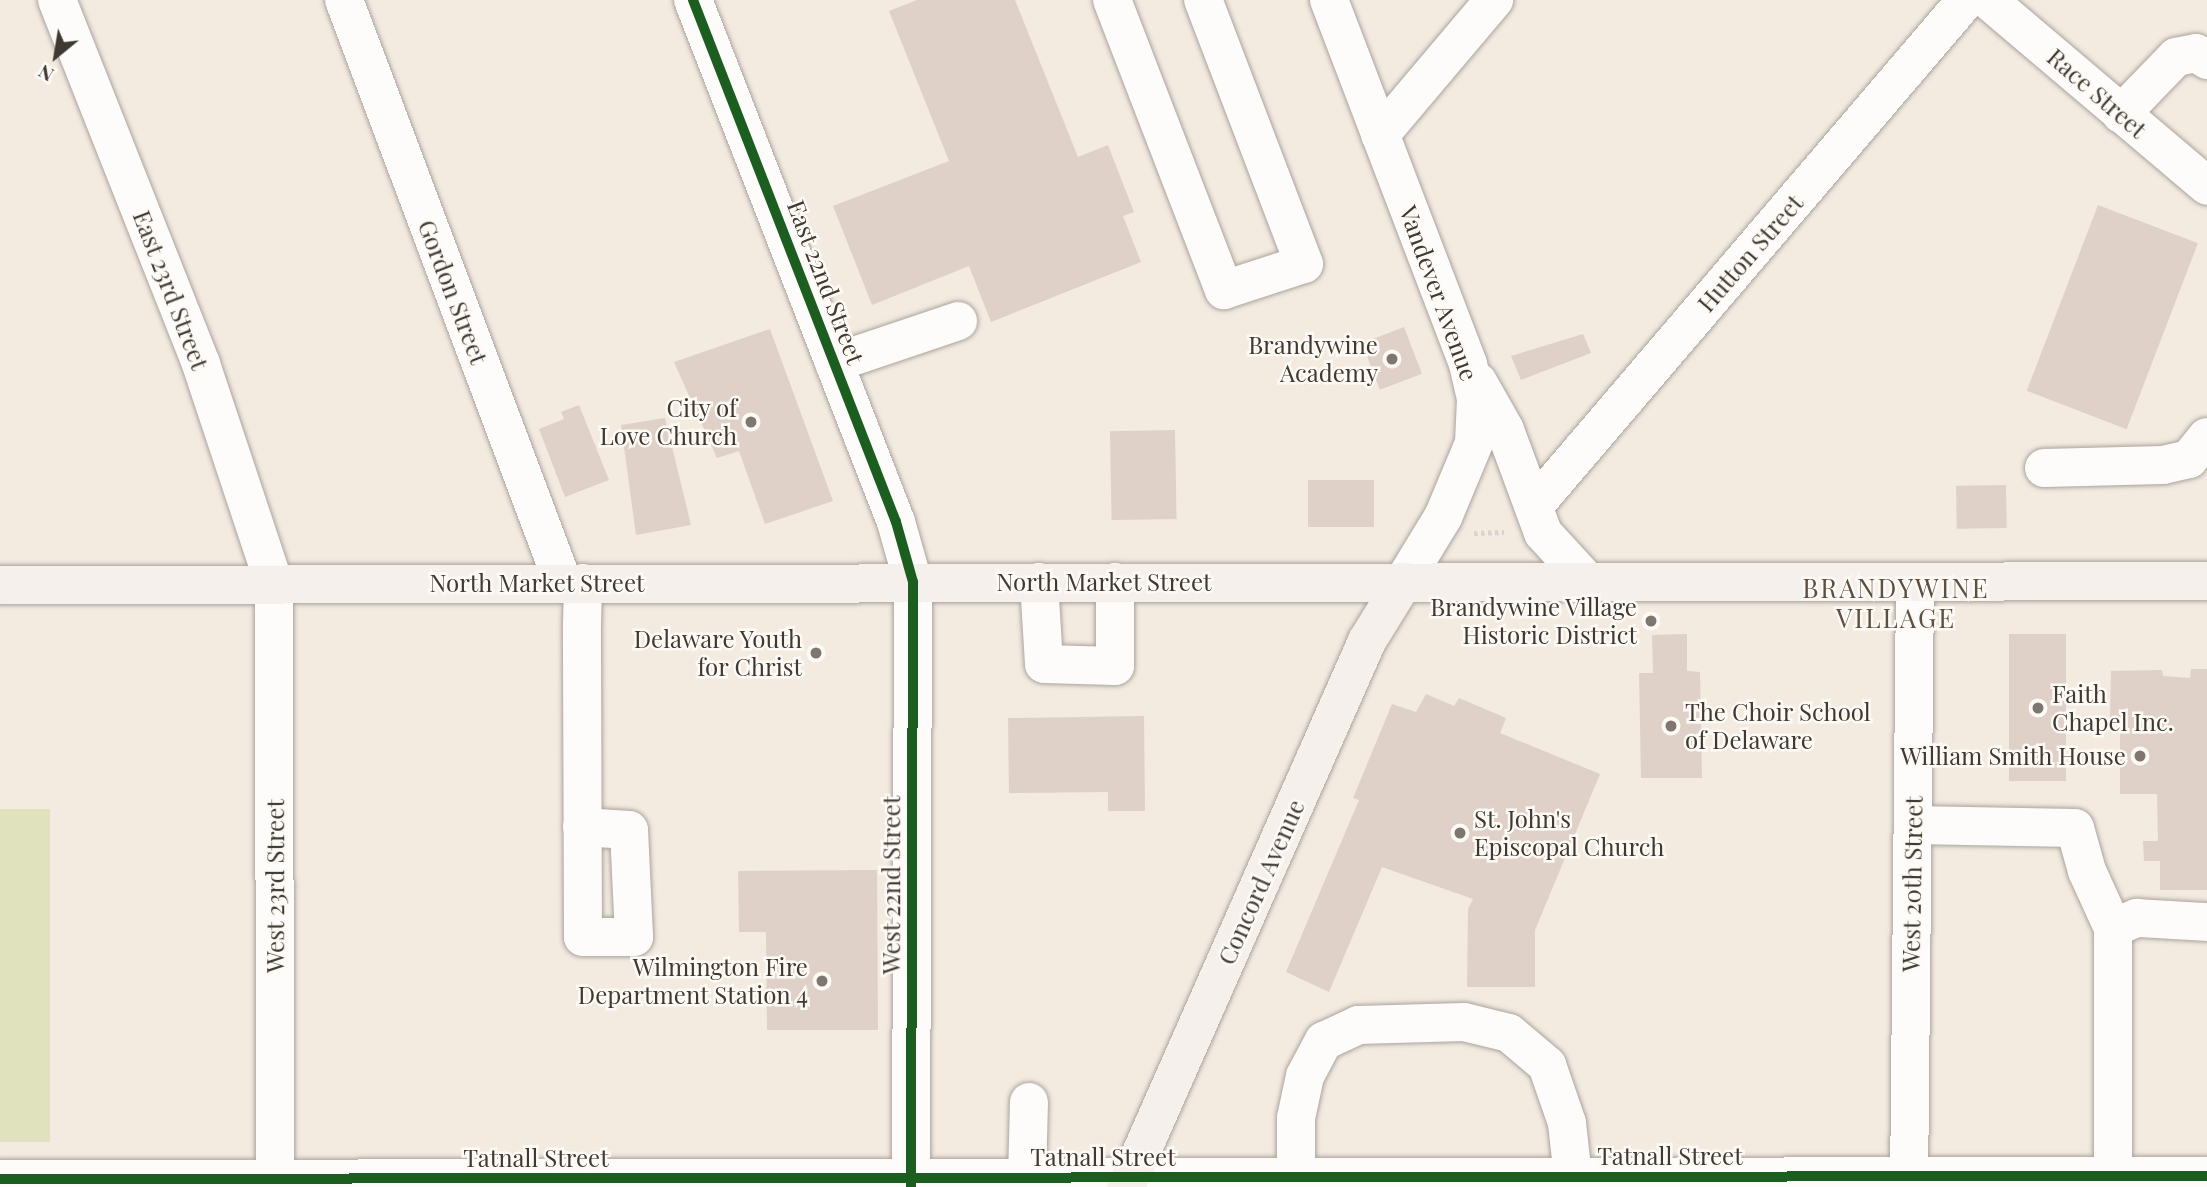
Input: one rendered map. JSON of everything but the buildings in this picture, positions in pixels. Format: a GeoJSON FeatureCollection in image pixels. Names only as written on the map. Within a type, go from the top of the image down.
{"type":"FeatureCollection","features":[{"type":"Feature","properties":{"kind":"main road","name":"Concord Avenue"},"geometry":{"type":"LineString","coordinates":[[1128,1182],[1367,641],[1404,581]]}},
{"type":"Feature","properties":{"kind":"main road","name":"North Market Street"},"geometry":{"type":"LineString","coordinates":[[0,585],[2207,581]]}},
{"type":"Feature","properties":{"kind":"street","name":"East 23rd Street"},"geometry":{"type":"LineString","coordinates":[[57,0],[201,364],[274,584]]}},
{"type":"Feature","properties":{"kind":"street","name":"Gordon Street"},"geometry":{"type":"LineString","coordinates":[[344,0],[573,583]]}},
{"type":"Feature","properties":{"kind":"street","name":"East 22nd Street"},"geometry":{"type":"LineString","coordinates":[[693,0],[896,522],[913,582]]}},
{"type":"Feature","properties":{"kind":"street"},"geometry":{"type":"LineString","coordinates":[[1112,0],[1224,290],[1304,264],[1203,0]]}},
{"type":"Feature","properties":{"kind":"street","name":"Vandever Avenue"},"geometry":{"type":"LineString","coordinates":[[1329,0],[1468,364],[1476,399],[1474,443],[1443,517],[1404,581]]}},
{"type":"Feature","properties":{"kind":"street"},"geometry":{"type":"LineString","coordinates":[[1380,135],[1494,0]]}},
{"type":"Feature","properties":{"kind":"street","name":"Hutton Street"},"geometry":{"type":"LineString","coordinates":[[1523,519],[1966,0]]}},
{"type":"Feature","properties":{"kind":"street","name":"Race Street"},"geometry":{"type":"LineString","coordinates":[[1988,0],[2207,186]]}},
{"type":"Feature","properties":{"kind":"street"},"geometry":{"type":"LineString","coordinates":[[2121,114],[2176,57],[2196,53],[2207,60]]}},
{"type":"Feature","properties":{"kind":"street"},"geometry":{"type":"LineString","coordinates":[[834,363],[958,321]]}},
{"type":"Feature","properties":{"kind":"street"},"geometry":{"type":"LineString","coordinates":[[1468,364],[1506,430],[1523,519],[1588,582]]}},
{"type":"Feature","properties":{"kind":"street"},"geometry":{"type":"LineString","coordinates":[[2044,468],[2164,465],[2189,459],[2207,437]]}},
{"type":"Feature","properties":{"kind":"street","name":"West 22nd Street"},"geometry":{"type":"LineString","coordinates":[[911,1182],[913,582]]}},
{"type":"Feature","properties":{"kind":"street"},"geometry":{"type":"LineString","coordinates":[[1039,582],[1044,664],[1115,666],[1115,582]]}},
{"type":"Feature","properties":{"kind":"street","name":"West 20th Street"},"geometry":{"type":"LineString","coordinates":[[1909,1182],[1915,582]]}},
{"type":"Feature","properties":{"kind":"street"},"geometry":{"type":"LineString","coordinates":[[573,583],[583,827]]}},
{"type":"Feature","properties":{"kind":"street","name":"West 23rd Street"},"geometry":{"type":"LineString","coordinates":[[274,584],[275,1183]]}},
{"type":"Feature","properties":{"kind":"street"},"geometry":{"type":"LineString","coordinates":[[1913,825],[2075,828],[2087,872],[2113,928],[2095,1180]]}},
{"type":"Feature","properties":{"kind":"street"},"geometry":{"type":"LineString","coordinates":[[2113,928],[2137,918],[2207,922]]}},
{"type":"Feature","properties":{"kind":"street"},"geometry":{"type":"LineString","coordinates":[[1296,1178],[1296,1118],[1305,1076],[1324,1041],[1358,1025],[1464,1022],[1509,1034],[1547,1065],[1567,1123],[1573,1177]]}},
{"type":"Feature","properties":{"kind":"street"},"geometry":{"type":"LineString","coordinates":[[1027,1178],[1029,1102]]}},
{"type":"Feature","properties":{"kind":"street","name":"Tatnall Street"},"geometry":{"type":"LineString","coordinates":[[0,1179],[523,1183],[911,1182],[1027,1178],[1128,1182],[1296,1178],[1348,1183],[1573,1177],[1736,1182],[2207,1177]]}},
{"type":"Feature","properties":{"kind":"path"},"geometry":{"type":"LineString","coordinates":[[1464,533],[1523,519]]}},
{"type":"Feature","properties":{"kind":"green space"},"geometry":{"type":"Polygon","coordinates":[[[0,809],[50,809],[50,1142],[0,1142],[0,809]]]}},
{"type":"Feature","properties":{"kind":"cycle path"},"geometry":{"type":"LineString","coordinates":[[693,0],[896,522],[913,582],[911,1187]]}},
{"type":"Feature","properties":{"kind":"cycle path"},"geometry":{"type":"LineString","coordinates":[[0,1179],[2207,1176]]}},
{"type":"Feature","properties":{"kind":"place","name":"Brandywine Academy"},"geometry":{"type":"Point","coordinates":[1392,359]}},
{"type":"Feature","properties":{"kind":"place","name":"City of Love Church"},"geometry":{"type":"Point","coordinates":[751,422]}},
{"type":"Feature","properties":{"kind":"place","name":"Brandywine Village Historic District"},"geometry":{"type":"Point","coordinates":[1651,621]}},
{"type":"Feature","properties":{"kind":"place","name":"Delaware Youth for Christ"},"geometry":{"type":"Point","coordinates":[816,653]}},
{"type":"Feature","properties":{"kind":"place","name":"Faith Chapel Inc."},"geometry":{"type":"Point","coordinates":[2038,708]}},
{"type":"Feature","properties":{"kind":"place","name":"The Choir School of Delaware"},"geometry":{"type":"Point","coordinates":[1671,726]}},
{"type":"Feature","properties":{"kind":"place","name":"William Smith House"},"geometry":{"type":"Point","coordinates":[2140,756]}},
{"type":"Feature","properties":{"kind":"place","name":"St. John's Episcopal Church"},"geometry":{"type":"Point","coordinates":[1460,833]}},
{"type":"Feature","properties":{"kind":"place","name":"Wilmington Fire Department Station 4"},"geometry":{"type":"Point","coordinates":[822,981]}},
{"type":"Feature","properties":{"kind":"district","name":"BRANDYWINE VILLAGE"},"geometry":{"type":"Point","coordinates":[1896,603]}}]}
